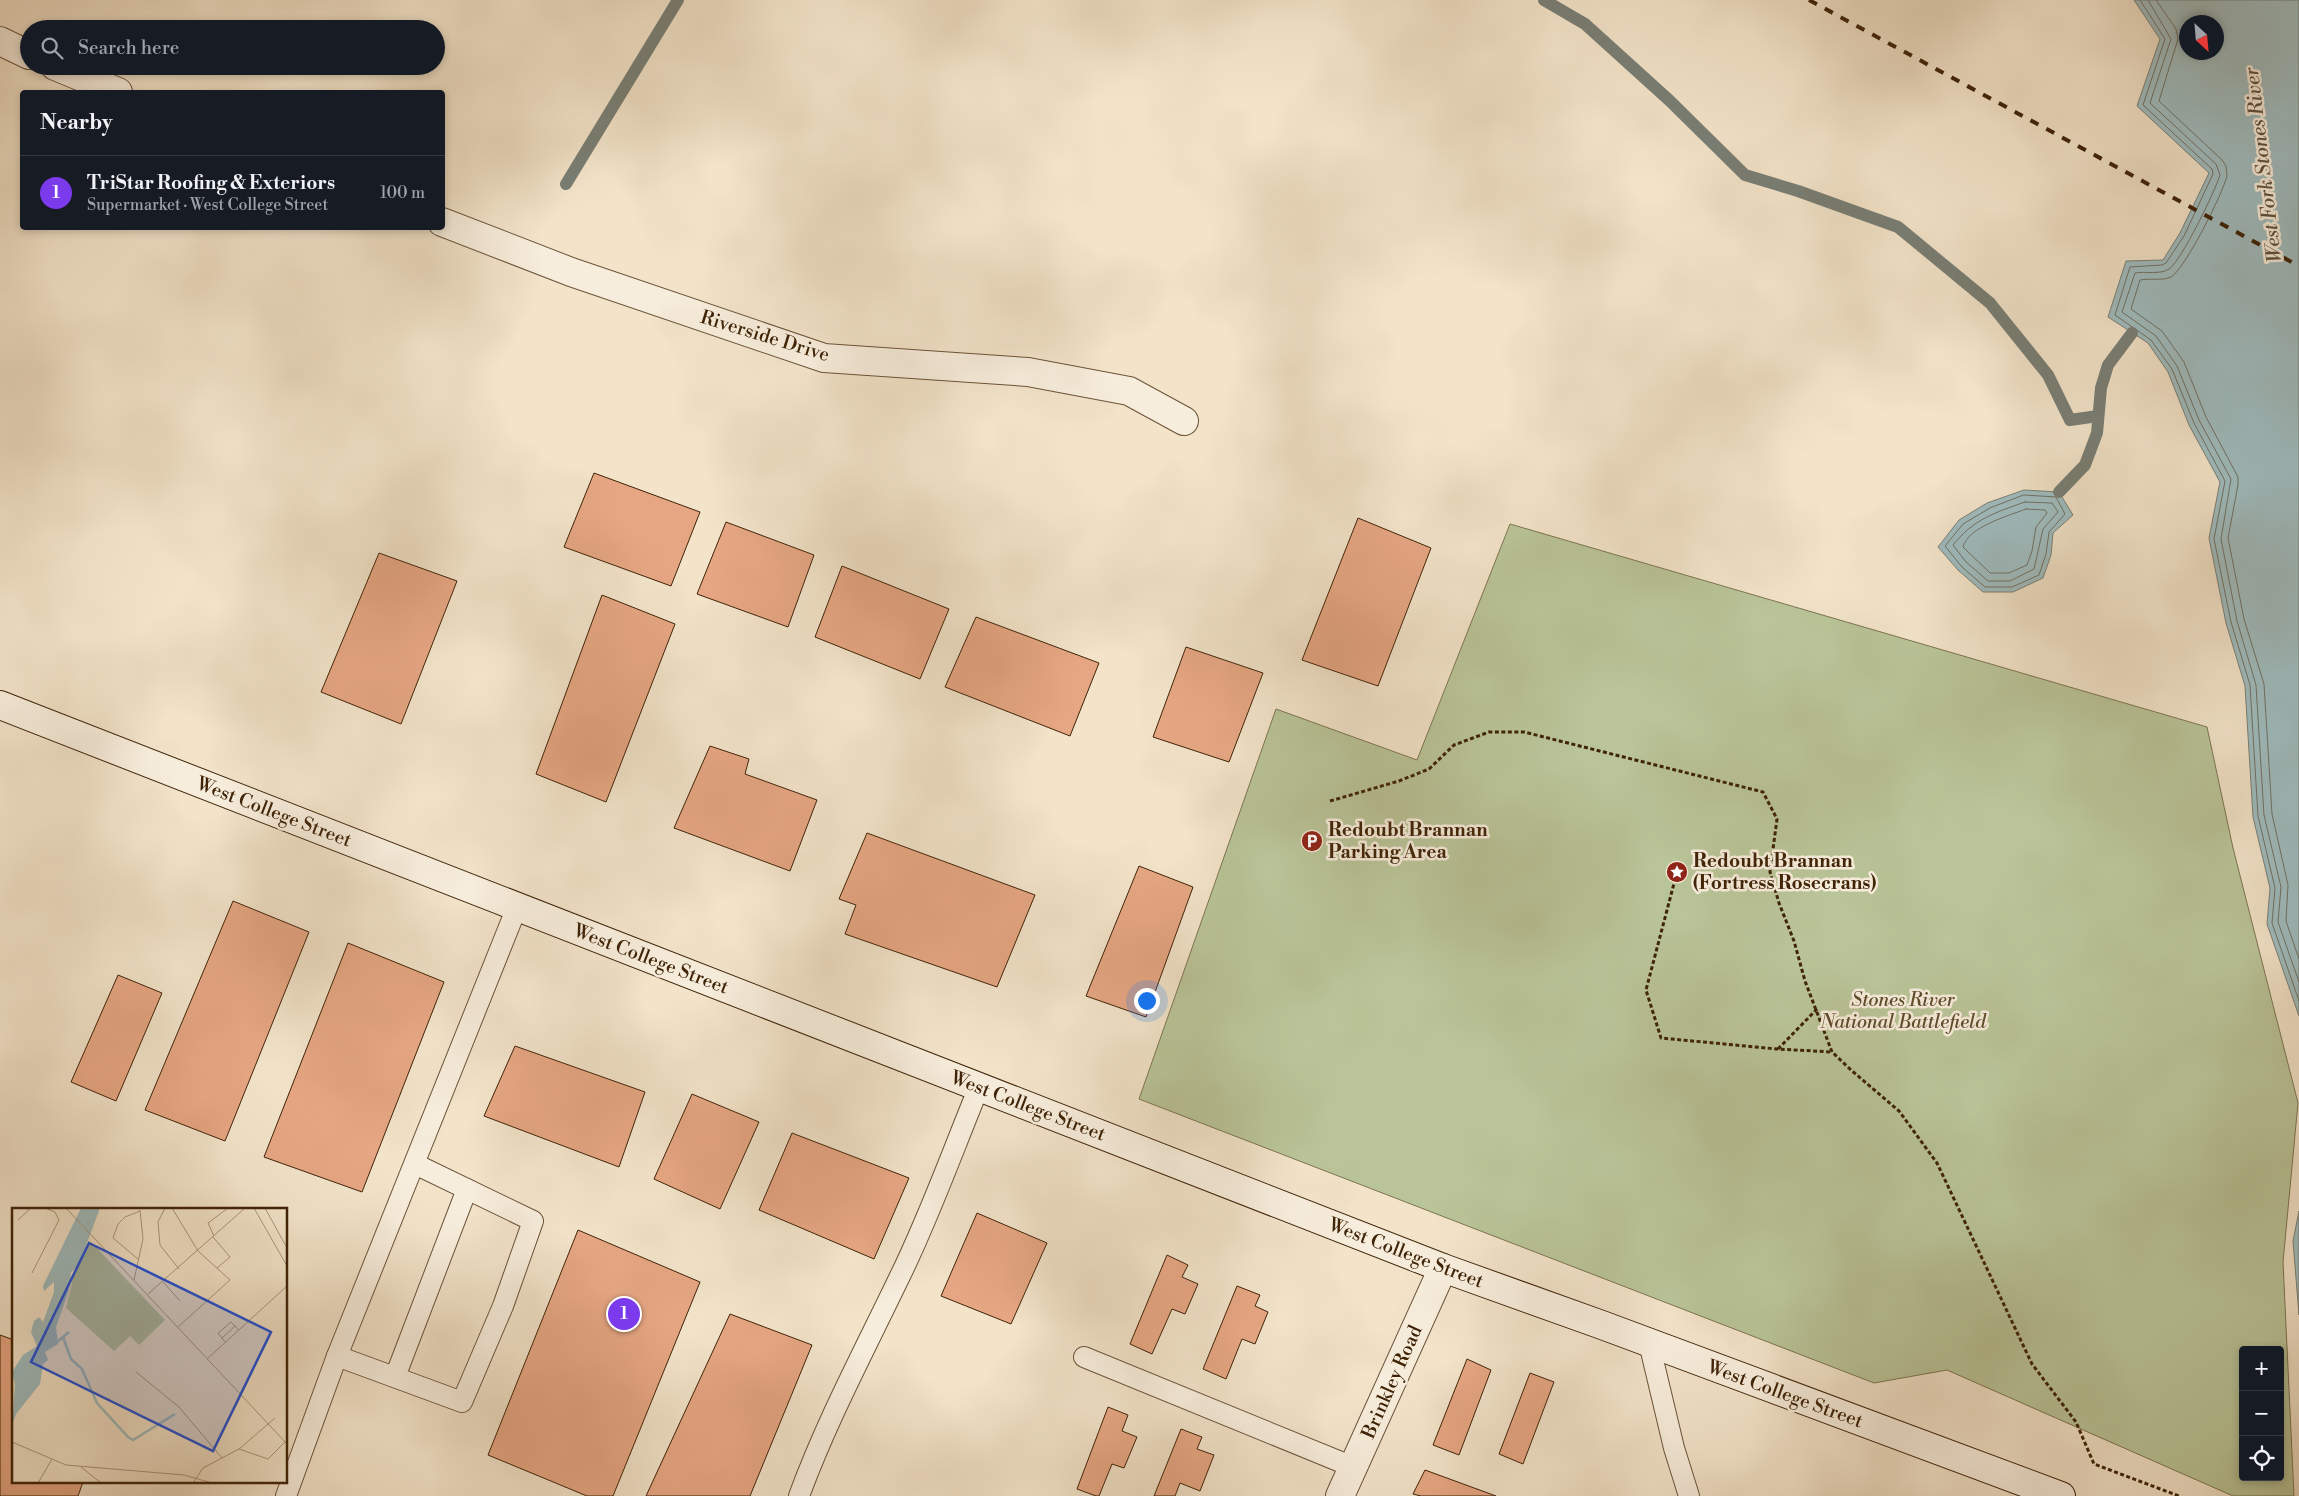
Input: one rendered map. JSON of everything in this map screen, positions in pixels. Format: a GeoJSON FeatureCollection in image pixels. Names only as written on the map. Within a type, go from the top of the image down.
{"type":"FeatureCollection","features":[{"type":"Feature","properties":{"kind":"street"},"geometry":{"type":"LineString","coordinates":[[0,41],[20,51]]}},
{"type":"Feature","properties":{"kind":"street"},"geometry":{"type":"LineString","coordinates":[[77,75],[113,90]]}},
{"type":"Feature","properties":{"kind":"street","name":"Riverside Drive"},"geometry":{"type":"LineString","coordinates":[[445,223],[571,272],[824,358],[1028,372],[1129,391],[1184,421]]}},
{"type":"Feature","properties":{"kind":"street","name":"West College Street"},"geometry":{"type":"LineString","coordinates":[[0,705],[1443,1268],[2061,1496]]}},
{"type":"Feature","properties":{"kind":"street","name":"Brinkley Road"},"geometry":{"type":"LineString","coordinates":[[1340,1496],[1443,1268]]}},
{"type":"Feature","properties":{"kind":"lane"},"geometry":{"type":"LineString","coordinates":[[286,1496],[337,1356],[517,907]]}},
{"type":"Feature","properties":{"kind":"lane"},"geometry":{"type":"LineString","coordinates":[[799,1496],[814,1454],[857,1360],[918,1237],[979,1087]]}},
{"type":"Feature","properties":{"kind":"lane"},"geometry":{"type":"LineString","coordinates":[[337,1356],[462,1402],[503,1306],[534,1221],[414,1164]]}},
{"type":"Feature","properties":{"kind":"lane"},"geometry":{"type":"LineString","coordinates":[[395,1377],[467,1189]]}},
{"type":"Feature","properties":{"kind":"lane"},"geometry":{"type":"LineString","coordinates":[[1649,1343],[1674,1448],[1689,1496]]}},
{"type":"Feature","properties":{"kind":"lane"},"geometry":{"type":"LineString","coordinates":[[1084,1357],[1353,1467]]}},
{"type":"Feature","properties":{"kind":"path"},"geometry":{"type":"LineString","coordinates":[[1330,801],[1399,781],[1429,770],[1454,745],[1489,732],[1524,732],[1763,792],[1776,819],[1770,872],[1778,903],[1794,941],[1806,981],[1832,1052],[1899,1111],[1937,1163],[2032,1364],[2076,1422],[2094,1464],[2179,1496]]}},
{"type":"Feature","properties":{"kind":"path"},"geometry":{"type":"LineString","coordinates":[[1677,872],[1646,990],[1661,1038],[1832,1052]]}},
{"type":"Feature","properties":{"kind":"path"},"geometry":{"type":"LineString","coordinates":[[1777,1049],[1817,1009]]}},
{"type":"Feature","properties":{"kind":"green space","name":"Stones River National Battlefield"},"geometry":{"type":"Polygon","coordinates":[[[1510,524],[2207,727],[2233,848],[2298,1103],[2283,1262],[2294,1496],[2233,1496],[1947,1370],[1874,1383],[1139,1099],[1276,709],[1417,760],[1510,524]]]}},
{"type":"Feature","properties":{"kind":"water","name":"West Fork Stones River"},"geometry":{"type":"Polygon","coordinates":[[[2134,0],[2299,0],[2299,1016],[2267,924],[2270,888],[2253,817],[2245,686],[2226,623],[2209,538],[2220,482],[2189,425],[2168,372],[2148,343],[2108,317],[2126,261],[2163,260],[2180,233],[2209,173],[2137,106],[2160,39],[2134,0]]]}},
{"type":"Feature","properties":{"kind":"water"},"geometry":{"type":"Polygon","coordinates":[[[2024,490],[2059,492],[2073,515],[2053,533],[2051,555],[2043,578],[2013,592],[1983,592],[1958,570],[1938,547],[1959,520],[1987,503],[2024,490]]]}},
{"type":"Feature","properties":{"kind":"water"},"geometry":{"type":"Polygon","coordinates":[[[2299,1211],[2299,1315],[2293,1241],[2299,1211]]]}},
{"type":"Feature","properties":{"kind":"building"},"geometry":{"type":"Polygon","coordinates":[[[594,473],[700,512],[671,586],[564,547],[594,473]]]}},
{"type":"Feature","properties":{"kind":"building"},"geometry":{"type":"Polygon","coordinates":[[[1358,518],[1431,548],[1378,686],[1302,660],[1358,518]]]}},
{"type":"Feature","properties":{"kind":"building"},"geometry":{"type":"Polygon","coordinates":[[[726,522],[814,555],[788,627],[697,594],[726,522]]]}},
{"type":"Feature","properties":{"kind":"building"},"geometry":{"type":"Polygon","coordinates":[[[379,553],[457,581],[401,724],[321,692],[379,553]]]}},
{"type":"Feature","properties":{"kind":"building"},"geometry":{"type":"Polygon","coordinates":[[[842,566],[949,609],[920,679],[815,637],[842,566]]]}},
{"type":"Feature","properties":{"kind":"building"},"geometry":{"type":"Polygon","coordinates":[[[602,595],[675,624],[606,802],[536,774],[602,595]]]}},
{"type":"Feature","properties":{"kind":"building"},"geometry":{"type":"Polygon","coordinates":[[[976,617],[1099,663],[1070,736],[945,687],[976,617]]]}},
{"type":"Feature","properties":{"kind":"building"},"geometry":{"type":"Polygon","coordinates":[[[1186,647],[1263,673],[1229,762],[1153,737],[1186,647]]]}},
{"type":"Feature","properties":{"kind":"building"},"geometry":{"type":"Polygon","coordinates":[[[710,746],[749,759],[745,774],[817,800],[790,871],[674,828],[710,746]]]}},
{"type":"Feature","properties":{"kind":"building"},"geometry":{"type":"Polygon","coordinates":[[[867,833],[1035,895],[997,987],[845,934],[856,905],[839,899],[867,833]]]}},
{"type":"Feature","properties":{"kind":"building"},"geometry":{"type":"Polygon","coordinates":[[[1139,866],[1193,887],[1146,1017],[1086,996],[1139,866]]]}},
{"type":"Feature","properties":{"kind":"building"},"geometry":{"type":"Polygon","coordinates":[[[233,901],[309,932],[225,1141],[145,1110],[233,901]]]}},
{"type":"Feature","properties":{"kind":"building"},"geometry":{"type":"Polygon","coordinates":[[[348,943],[444,982],[362,1192],[264,1157],[348,943]]]}},
{"type":"Feature","properties":{"kind":"building"},"geometry":{"type":"Polygon","coordinates":[[[118,975],[162,993],[116,1101],[71,1082],[118,975]]]}},
{"type":"Feature","properties":{"kind":"building"},"geometry":{"type":"Polygon","coordinates":[[[515,1046],[645,1092],[619,1167],[484,1116],[515,1046]]]}},
{"type":"Feature","properties":{"kind":"building"},"geometry":{"type":"Polygon","coordinates":[[[692,1094],[759,1122],[720,1209],[654,1179],[692,1094]]]}},
{"type":"Feature","properties":{"kind":"building"},"geometry":{"type":"Polygon","coordinates":[[[792,1133],[909,1178],[874,1259],[759,1210],[792,1133]]]}},
{"type":"Feature","properties":{"kind":"building"},"geometry":{"type":"Polygon","coordinates":[[[977,1213],[1047,1243],[1011,1324],[941,1296],[977,1213]]]}},
{"type":"Feature","properties":{"kind":"building"},"geometry":{"type":"Polygon","coordinates":[[[578,1230],[700,1282],[613,1496],[587,1496],[488,1455],[578,1230]]]}},
{"type":"Feature","properties":{"kind":"building"},"geometry":{"type":"Polygon","coordinates":[[[1167,1255],[1188,1265],[1182,1277],[1198,1284],[1185,1314],[1172,1309],[1152,1354],[1130,1344],[1167,1255]]]}},
{"type":"Feature","properties":{"kind":"building"},"geometry":{"type":"Polygon","coordinates":[[[1237,1286],[1260,1295],[1255,1306],[1268,1312],[1255,1344],[1242,1339],[1226,1379],[1203,1369],[1237,1286]]]}},
{"type":"Feature","properties":{"kind":"building"},"geometry":{"type":"Polygon","coordinates":[[[730,1314],[812,1345],[750,1496],[646,1496],[730,1314]]]}},
{"type":"Feature","properties":{"kind":"building"},"geometry":{"type":"Polygon","coordinates":[[[0,1335],[12,1339],[12,1484],[82,1484],[78,1496],[0,1496],[0,1335]]]}},
{"type":"Feature","properties":{"kind":"building"},"geometry":{"type":"Polygon","coordinates":[[[1467,1359],[1491,1370],[1459,1455],[1433,1445],[1467,1359]]]}},
{"type":"Feature","properties":{"kind":"building"},"geometry":{"type":"Polygon","coordinates":[[[1530,1373],[1554,1382],[1523,1464],[1499,1454],[1530,1373]]]}},
{"type":"Feature","properties":{"kind":"building"},"geometry":{"type":"Polygon","coordinates":[[[1108,1407],[1128,1415],[1122,1431],[1137,1437],[1124,1468],[1112,1464],[1099,1496],[1096,1496],[1077,1489],[1108,1407]]]}},
{"type":"Feature","properties":{"kind":"building"},"geometry":{"type":"Polygon","coordinates":[[[1181,1429],[1202,1437],[1197,1449],[1214,1455],[1200,1491],[1180,1483],[1175,1496],[1154,1496],[1181,1429]]]}},
{"type":"Feature","properties":{"kind":"building"},"geometry":{"type":"Polygon","coordinates":[[[1425,1470],[1496,1496],[1421,1496],[1413,1494],[1425,1470]]]}},
{"type":"Feature","properties":{"kind":"waterway"},"geometry":{"type":"LineString","coordinates":[[566,184],[678,0]]}},
{"type":"Feature","properties":{"kind":"waterway"},"geometry":{"type":"LineString","coordinates":[[1544,0],[1585,24],[1670,101],[1745,175],[1798,191],[1898,227],[1990,303],[2048,375],[2070,420],[2098,416]]}},
{"type":"Feature","properties":{"kind":"waterway"},"geometry":{"type":"LineString","coordinates":[[2059,492],[2085,465],[2097,433],[2101,388],[2108,365],[2132,333]]}},
{"type":"Feature","properties":{"kind":"railway"},"geometry":{"type":"LineString","coordinates":[[1809,0],[2299,266]]}},
{"type":"Feature","properties":{"kind":"place","name":"Redoubt Brannan Parking Area"},"geometry":{"type":"Point","coordinates":[1312,841]}},
{"type":"Feature","properties":{"kind":"place","name":"Redoubt Brannan (Fortress Rosecrans)"},"geometry":{"type":"Point","coordinates":[1677,872]}},
{"type":"Feature","properties":{"kind":"place","name":"TriStar Roofing & Exteriors"},"geometry":{"type":"Point","coordinates":[624,1314]}}]}
